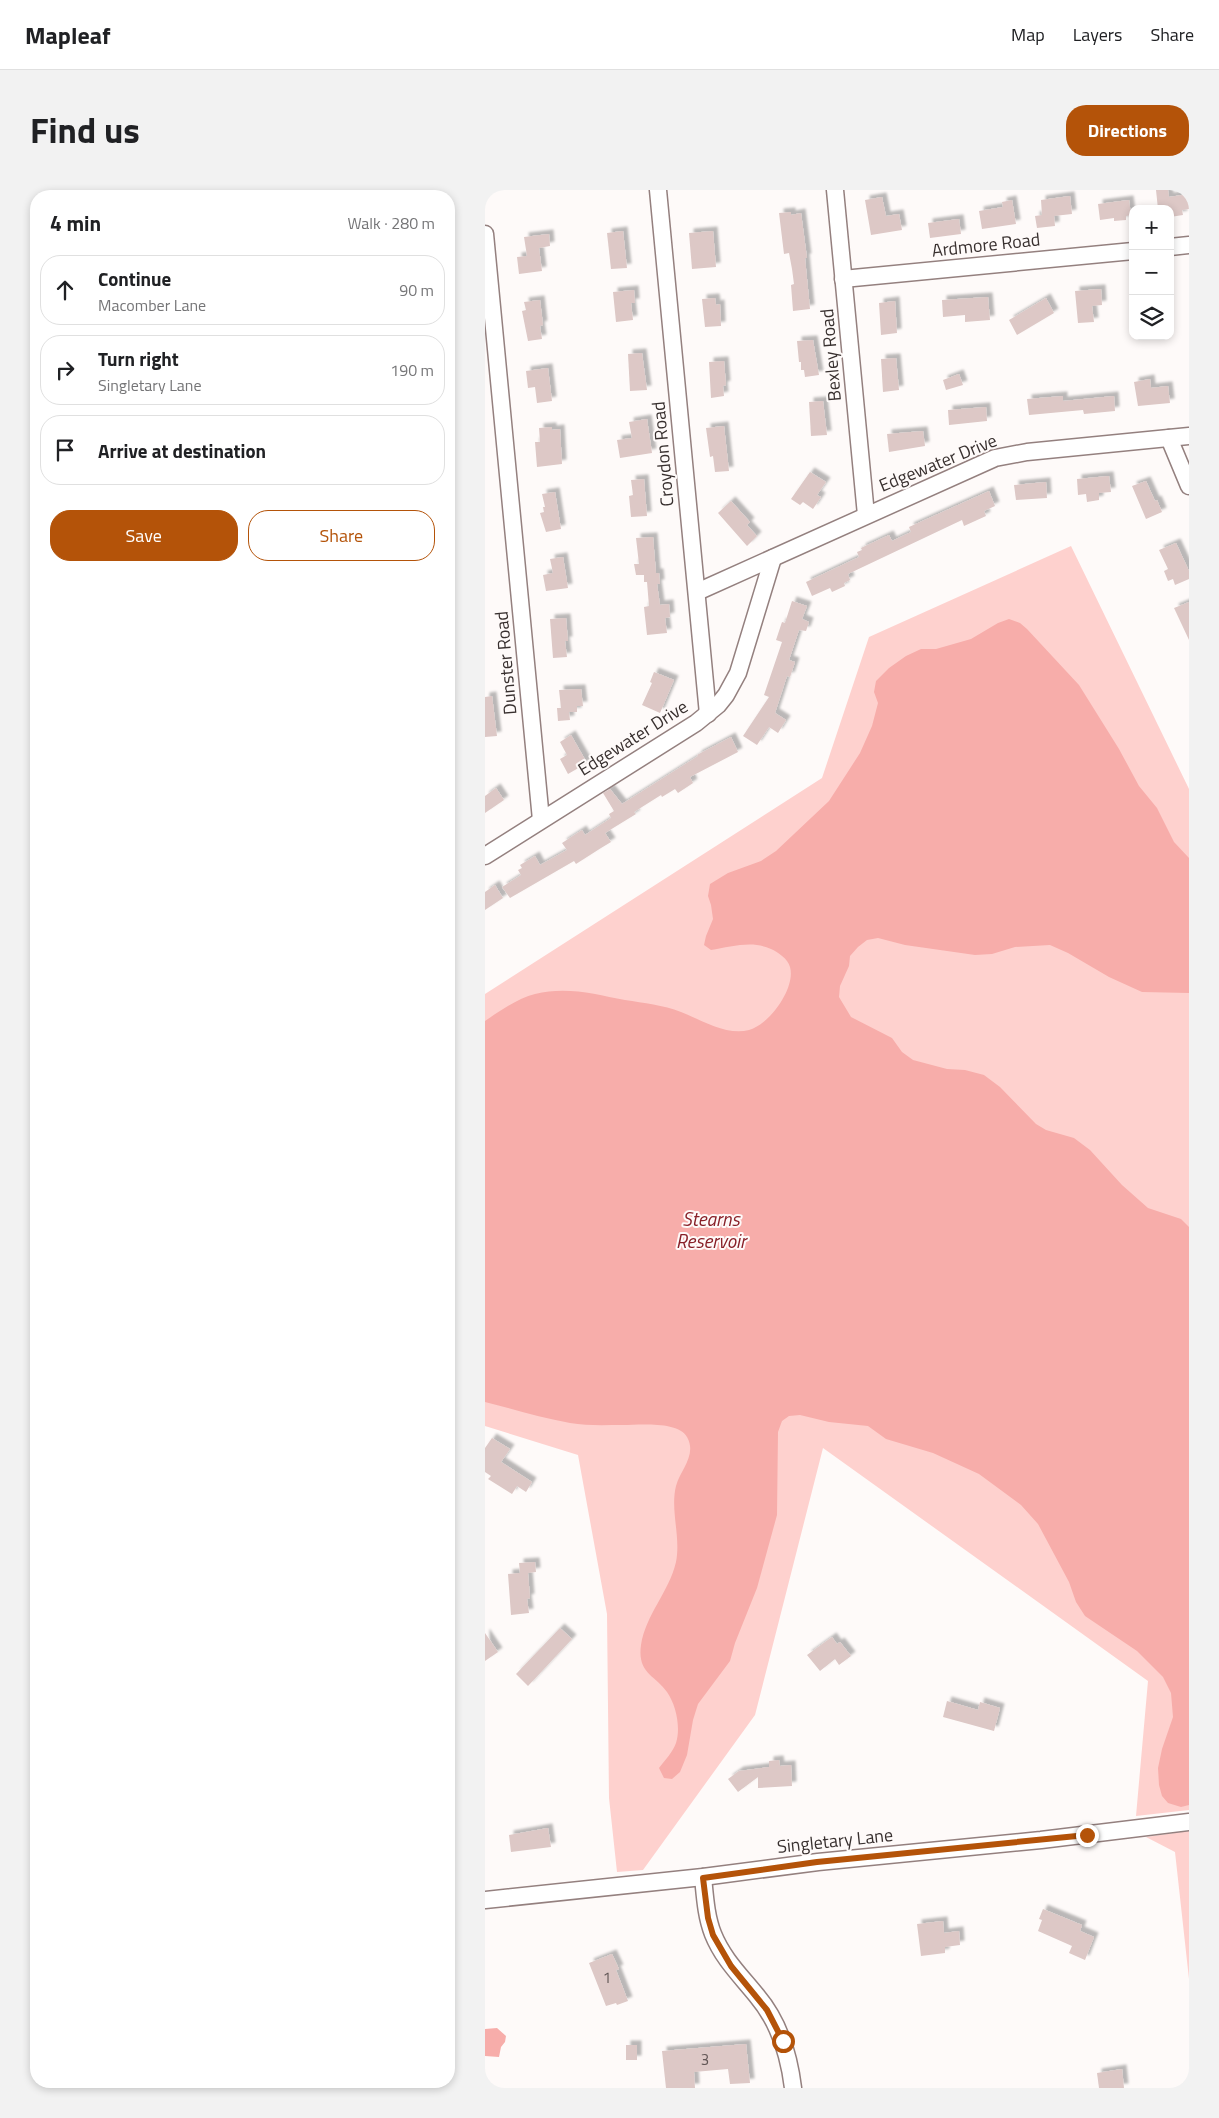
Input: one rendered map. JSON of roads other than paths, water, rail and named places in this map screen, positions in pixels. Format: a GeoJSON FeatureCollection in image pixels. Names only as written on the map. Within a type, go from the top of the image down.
{"type":"FeatureCollection","features":[{"type":"Feature","properties":{"kind":"street","name":"Croydon Road"},"geometry":{"type":"LineString","coordinates":[[658,190],[708,714]]}},
{"type":"Feature","properties":{"kind":"street","name":"Bexley Road"},"geometry":{"type":"LineString","coordinates":[[835,190],[866,516]]}},
{"type":"Feature","properties":{"kind":"street","name":"Dunster Road"},"geometry":{"type":"LineString","coordinates":[[485,234],[491,356],[541,820]]}},
{"type":"Feature","properties":{"kind":"street"},"geometry":{"type":"LineString","coordinates":[[1174,247],[1189,246]]}},
{"type":"Feature","properties":{"kind":"street","name":"Ardmore Road"},"geometry":{"type":"LineString","coordinates":[[843,279],[1129,251]]}},
{"type":"Feature","properties":{"kind":"street","name":"Edgewater Drive"},"geometry":{"type":"LineString","coordinates":[[697,592],[995,458],[1027,452],[1189,436]]}},
{"type":"Feature","properties":{"kind":"street"},"geometry":{"type":"LineString","coordinates":[[1169,438],[1189,486]]}},
{"type":"Feature","properties":{"kind":"street","name":"Edgewater Drive"},"geometry":{"type":"LineString","coordinates":[[485,856],[708,714],[726,695],[738,673],[773,558]]}},
{"type":"Feature","properties":{"kind":"street","name":"Singletary Lane"},"geometry":{"type":"LineString","coordinates":[[485,1900],[703,1878],[817,1862],[1041,1840],[1189,1822]]}},
{"type":"Feature","properties":{"kind":"street"},"geometry":{"type":"LineString","coordinates":[[703,1878],[708,1918],[713,1935],[731,1966],[758,1996],[776,2024],[783,2041],[793,2088]]}},
{"type":"Feature","properties":{"kind":"water","name":"Stearns Reservoir"},"geometry":{"type":"Polygon","coordinates":[[[1009,619],[1020,623],[1027,629],[1079,685],[1119,749],[1139,786],[1157,808],[1174,842],[1189,858],[1189,993],[1142,992],[1109,977],[1068,953],[1050,945],[1015,947],[992,954],[975,955],[905,945],[878,938],[867,940],[850,956],[849,966],[840,986],[839,997],[851,1017],[892,1038],[902,1052],[913,1060],[947,1069],[965,1070],[984,1075],[1000,1087],[1036,1124],[1046,1130],[1074,1138],[1090,1150],[1122,1185],[1148,1208],[1181,1219],[1189,1227],[1189,1805],[1181,1807],[1168,1803],[1162,1796],[1159,1785],[1158,1768],[1162,1749],[1173,1717],[1171,1693],[1163,1677],[1137,1651],[1085,1616],[1076,1602],[1069,1582],[1038,1524],[1021,1505],[979,1474],[933,1453],[886,1439],[868,1426],[829,1422],[800,1415],[789,1416],[782,1421],[778,1432],[777,1515],[757,1588],[735,1643],[730,1661],[698,1704],[693,1720],[687,1755],[680,1772],[672,1779],[664,1778],[659,1768],[676,1743],[678,1730],[677,1716],[667,1692],[644,1668],[640,1654],[648,1623],[673,1573],[676,1562],[677,1543],[674,1495],[678,1480],[689,1456],[690,1444],[682,1432],[667,1426],[576,1424],[548,1419],[485,1402],[485,1021],[522,998],[547,992],[569,991],[592,993],[660,1006],[732,1031],[749,1030],[765,1021],[785,995],[791,976],[789,964],[780,954],[764,946],[741,945],[711,950],[704,945],[713,919],[708,896],[710,884],[728,873],[761,861],[776,851],[829,801],[860,753],[872,726],[878,703],[874,692],[876,681],[889,668],[906,656],[921,649],[936,649],[971,639],[998,623],[1009,619]]]}},
{"type":"Feature","properties":{"kind":"water"},"geometry":{"type":"Polygon","coordinates":[[[497,2028],[506,2036],[499,2057],[485,2056],[485,2029],[497,2028]]]}}]}
